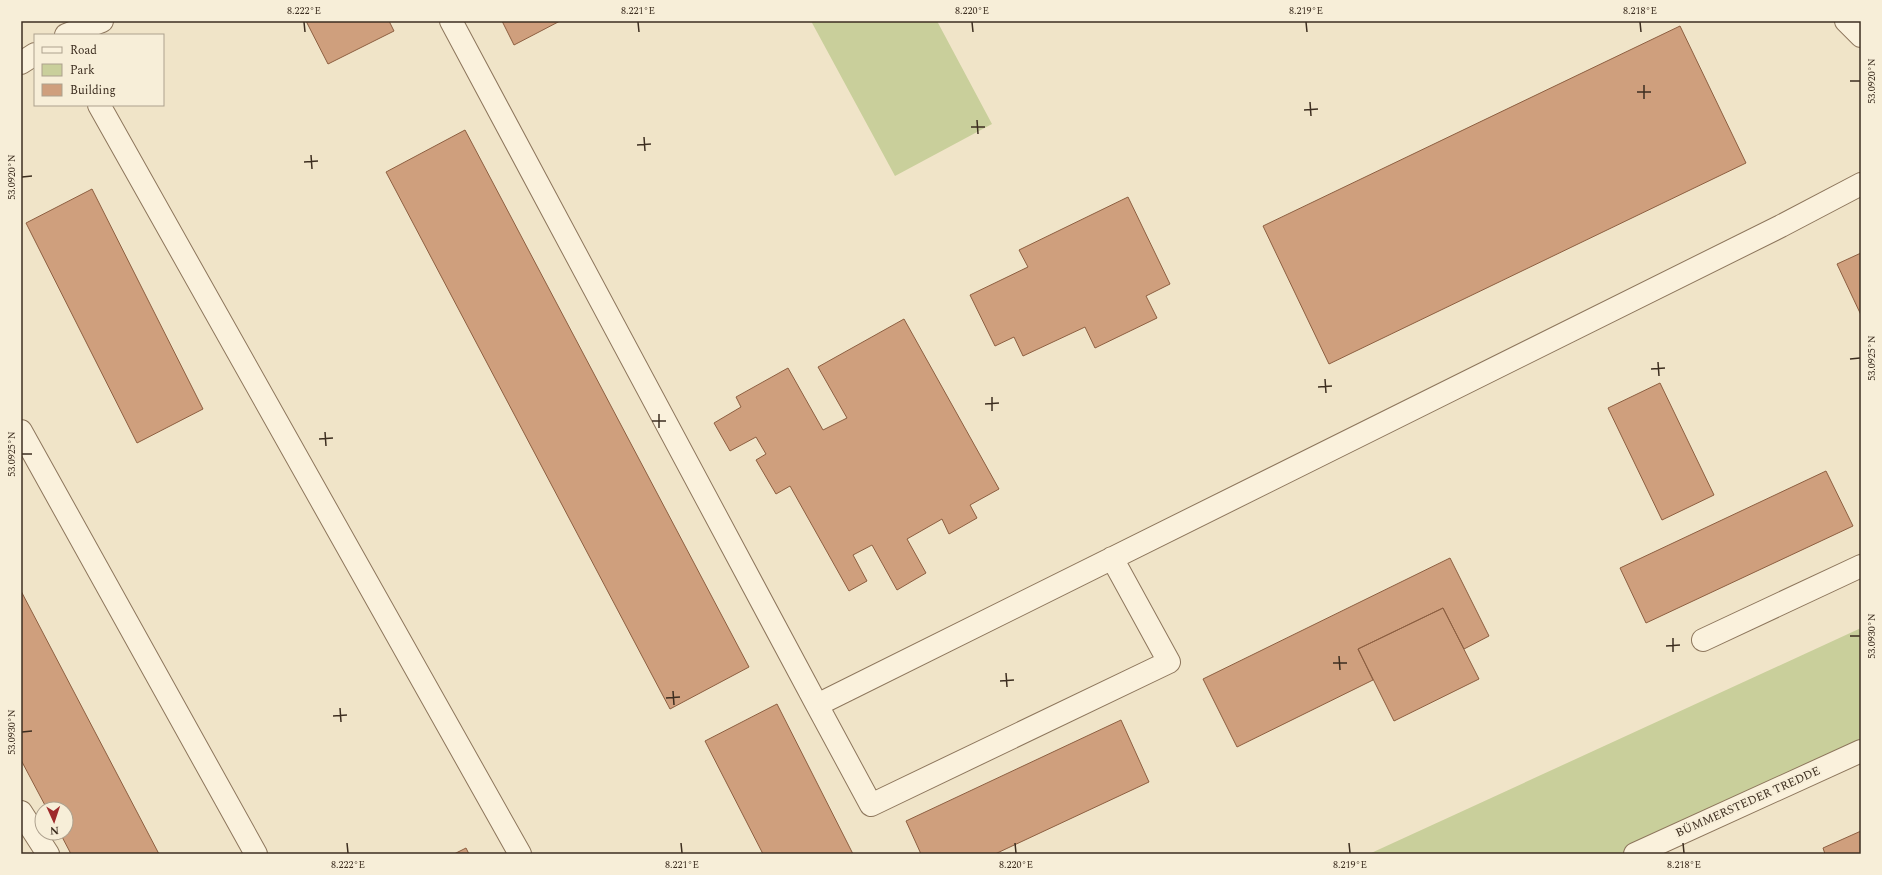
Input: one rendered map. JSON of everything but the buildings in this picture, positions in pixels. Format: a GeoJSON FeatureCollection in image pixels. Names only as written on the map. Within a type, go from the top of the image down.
{"type":"FeatureCollection","features":[{"type":"Feature","properties":{"kind":"street"},"geometry":{"type":"LineString","coordinates":[[54,21],[60,34]]}},
{"type":"Feature","properties":{"kind":"street"},"geometry":{"type":"LineString","coordinates":[[69,34],[102,21]]}},
{"type":"Feature","properties":{"kind":"street"},"geometry":{"type":"LineString","coordinates":[[451,21],[817,705],[872,804],[1169,662],[1112,558]]}},
{"type":"Feature","properties":{"kind":"street"},"geometry":{"type":"LineString","coordinates":[[1846,21],[1861,36]]}},
{"type":"Feature","properties":{"kind":"street"},"geometry":{"type":"LineString","coordinates":[[21,63],[34,55]]}},
{"type":"Feature","properties":{"kind":"street"},"geometry":{"type":"LineString","coordinates":[[101,106],[520,854]]}},
{"type":"Feature","properties":{"kind":"street"},"geometry":{"type":"LineString","coordinates":[[817,705],[1781,226],[1861,184]]}},
{"type":"Feature","properties":{"kind":"street"},"geometry":{"type":"LineString","coordinates":[[21,431],[256,854]]}},
{"type":"Feature","properties":{"kind":"street"},"geometry":{"type":"LineString","coordinates":[[1703,640],[1861,566]]}},
{"type":"Feature","properties":{"kind":"street","name":"BÜMMERSTEDER TREDDE"},"geometry":{"type":"LineString","coordinates":[[1635,854],[1861,751]]}},
{"type":"Feature","properties":{"kind":"street"},"geometry":{"type":"LineString","coordinates":[[21,812],[48,854]]}},
{"type":"Feature","properties":{"kind":"green space"},"geometry":{"type":"Polygon","coordinates":[[[811,21],[937,21],[992,124],[895,176],[811,21]]]}},
{"type":"Feature","properties":{"kind":"green space"},"geometry":{"type":"Polygon","coordinates":[[[1861,628],[1861,751],[1635,854],[1369,854],[1861,628]]]}}]}
